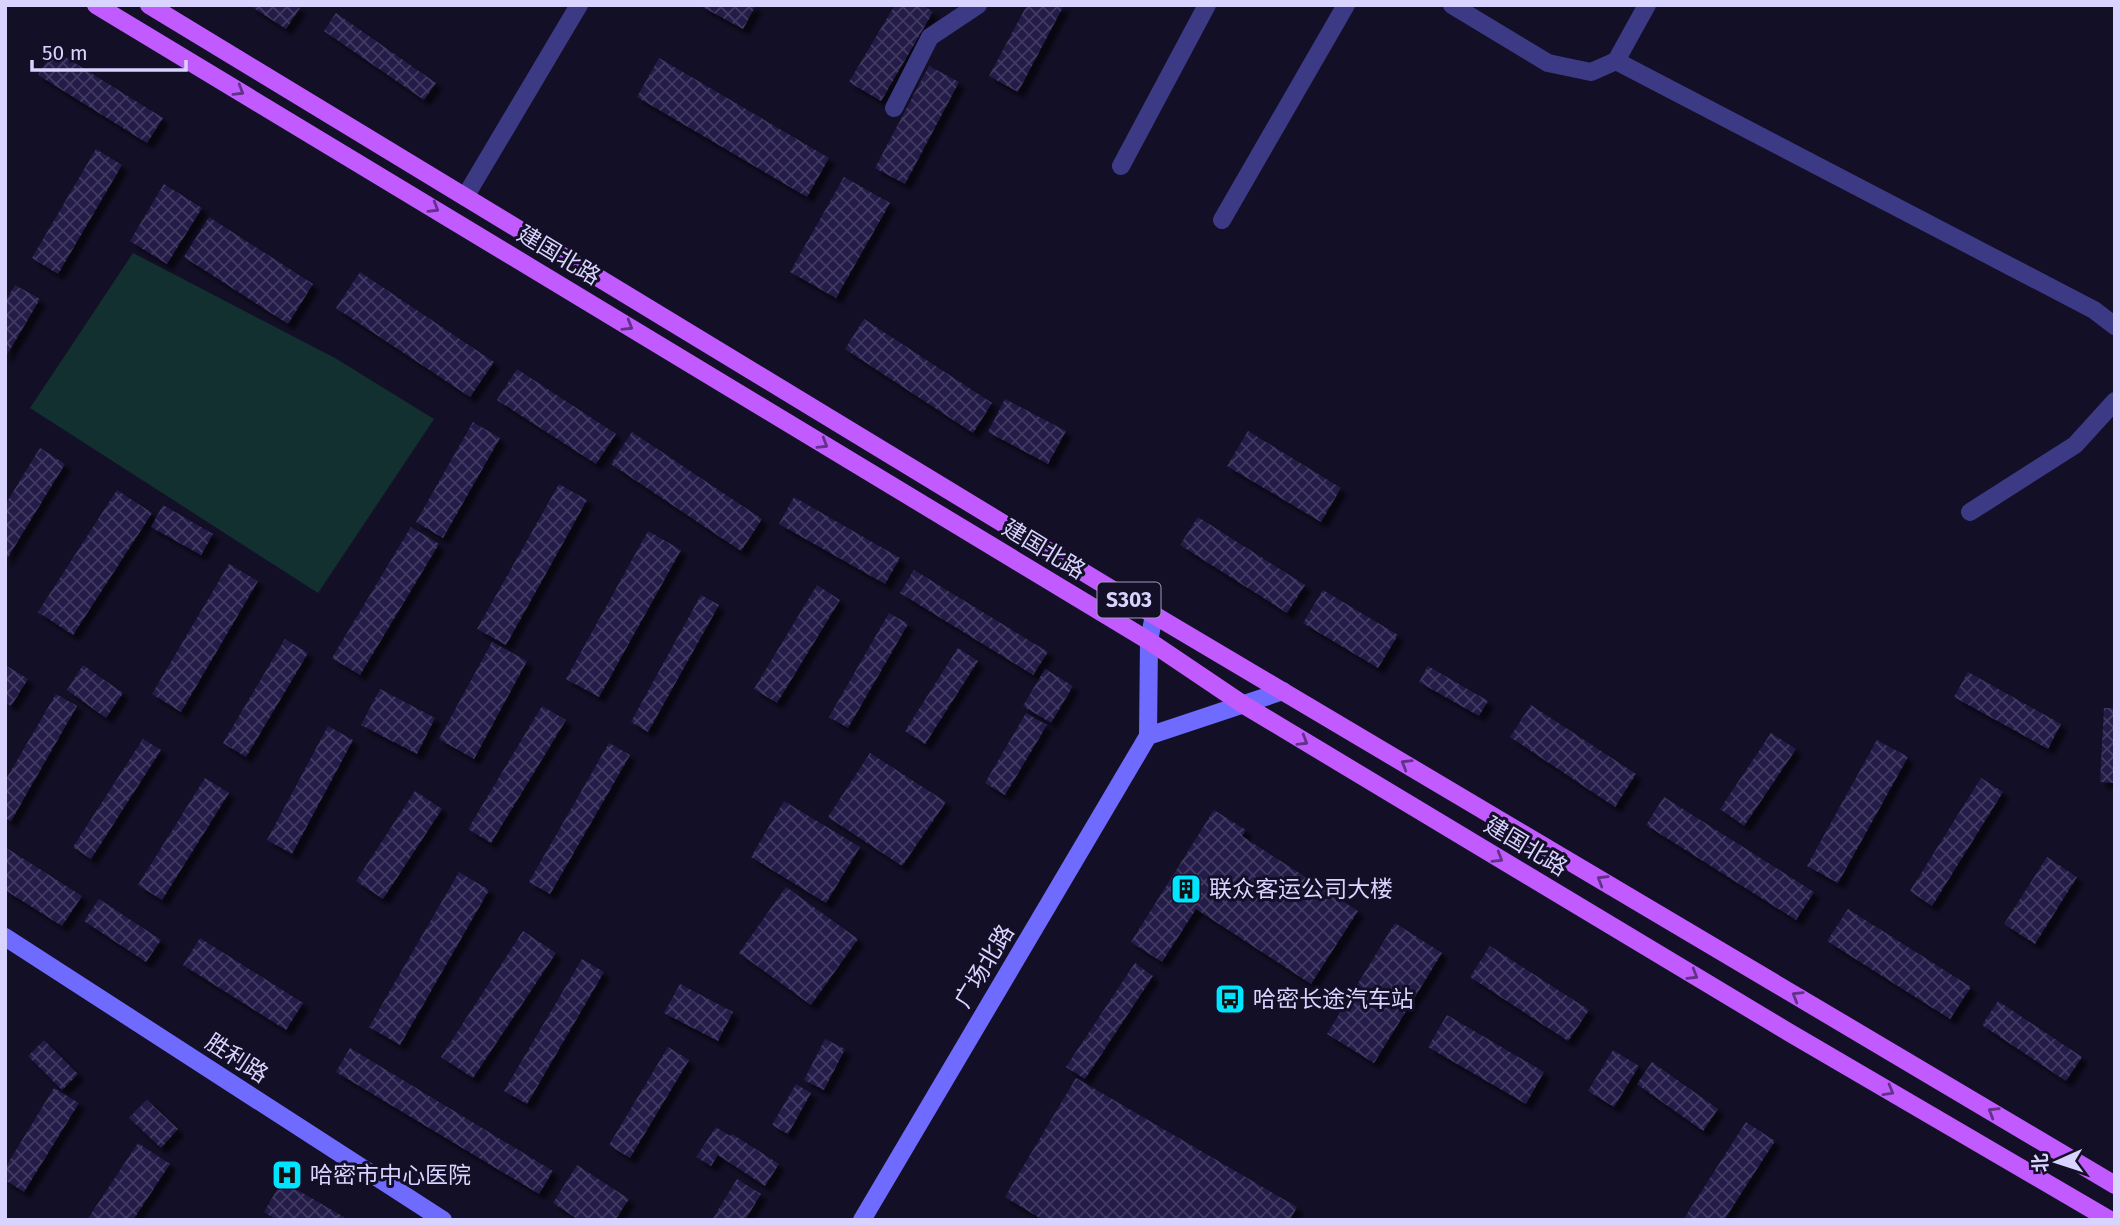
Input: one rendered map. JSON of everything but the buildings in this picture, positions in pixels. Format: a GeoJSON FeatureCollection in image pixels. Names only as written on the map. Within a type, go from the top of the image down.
{"type":"FeatureCollection","features":[{"type":"Feature","properties":{"kind":"main road","name":"建国北路"},"geometry":{"type":"LineString","coordinates":[[96,5],[1149,641],[1244,705],[1790,1033],[2110,1220]]}},
{"type":"Feature","properties":{"kind":"main road","name":"建国北路"},"geometry":{"type":"LineString","coordinates":[[149,5],[1154,615],[2115,1185]]}},
{"type":"Feature","properties":{"kind":"main road"},"geometry":{"type":"LineString","coordinates":[[1154,615],[1149,641],[1149,736],[1283,691]]}},
{"type":"Feature","properties":{"kind":"main road","name":"广场北路"},"geometry":{"type":"LineString","coordinates":[[862,1220],[1149,736]]}},
{"type":"Feature","properties":{"kind":"main road","name":"胜利路"},"geometry":{"type":"LineString","coordinates":[[5,937],[443,1220]]}},
{"type":"Feature","properties":{"kind":"street"},"geometry":{"type":"LineString","coordinates":[[465,197],[579,5]]}},
{"type":"Feature","properties":{"kind":"street"},"geometry":{"type":"LineString","coordinates":[[894,108],[930,37],[978,5]]}},
{"type":"Feature","properties":{"kind":"street"},"geometry":{"type":"LineString","coordinates":[[1121,166],[1207,5]]}},
{"type":"Feature","properties":{"kind":"street"},"geometry":{"type":"LineString","coordinates":[[1222,220],[1346,5]]}},
{"type":"Feature","properties":{"kind":"street"},"geometry":{"type":"LineString","coordinates":[[1452,5],[1548,63],[1591,72],[1616,61],[1647,5]]}},
{"type":"Feature","properties":{"kind":"street"},"geometry":{"type":"LineString","coordinates":[[1616,61],[2094,310],[2115,326]]}},
{"type":"Feature","properties":{"kind":"street"},"geometry":{"type":"LineString","coordinates":[[1970,512],[2075,445],[2115,401]]}},
{"type":"Feature","properties":{"kind":"green space"},"geometry":{"type":"Polygon","coordinates":[[[133,253],[335,358],[434,419],[318,593],[30,408],[133,253]]]}},
{"type":"Feature","properties":{"kind":"place","name":"联众客运公司大楼"},"geometry":{"type":"Point","coordinates":[1186,889]}},
{"type":"Feature","properties":{"kind":"place","name":"哈密长途汽车站"},"geometry":{"type":"Point","coordinates":[1230,999]}},
{"type":"Feature","properties":{"kind":"place","name":"哈密市中心医院"},"geometry":{"type":"Point","coordinates":[287,1175]}}]}
